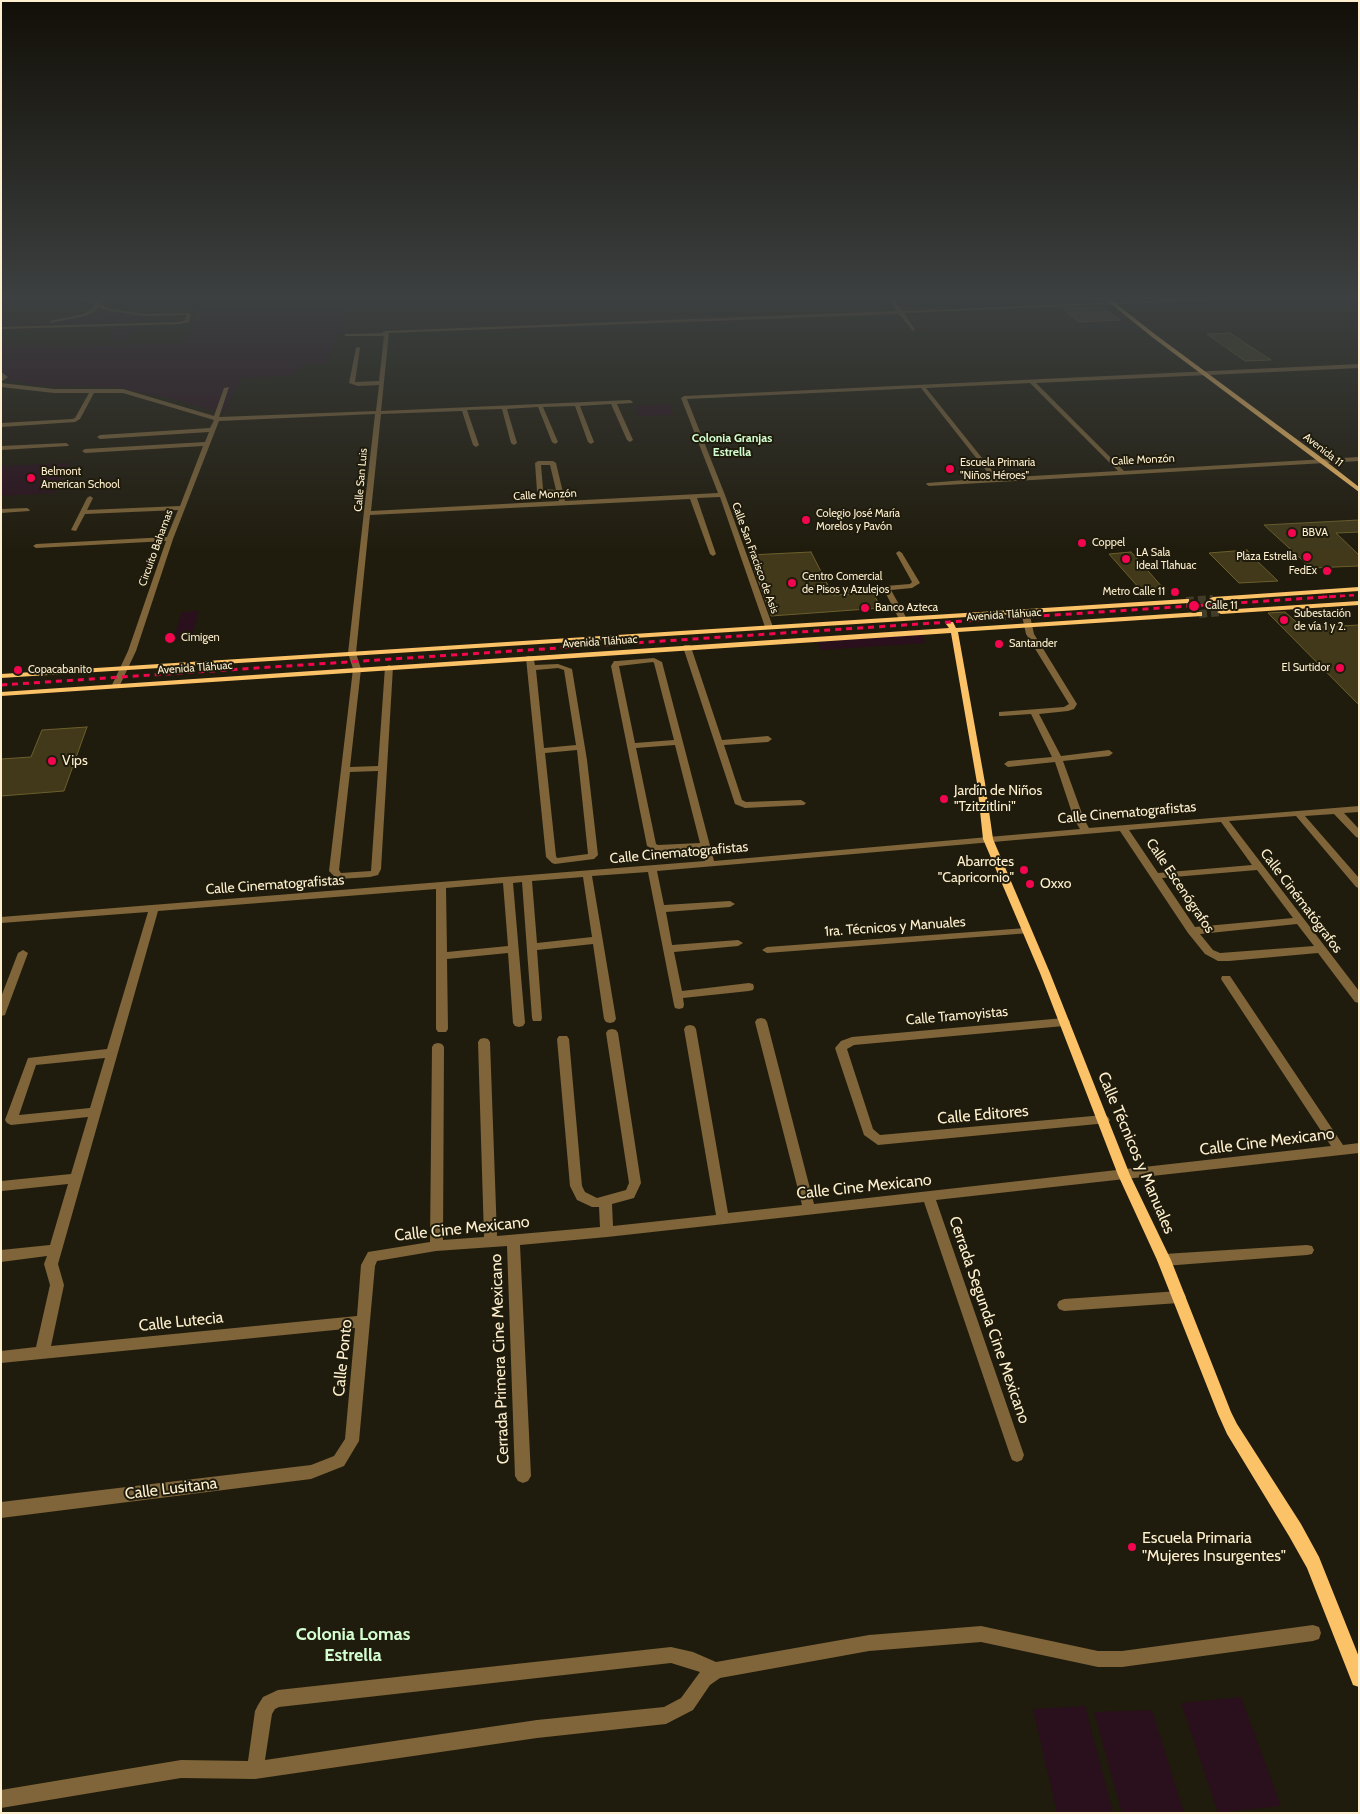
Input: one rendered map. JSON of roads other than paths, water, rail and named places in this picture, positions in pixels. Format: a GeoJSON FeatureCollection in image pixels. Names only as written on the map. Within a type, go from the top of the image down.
{"type":"FeatureCollection","features":[{"type":"Feature","properties":{"kind":"main road","name":"Avenida 11"},"geometry":{"type":"LineString","coordinates":[[1218,384],[1322,460],[1359,490]]}},
{"type":"Feature","properties":{"kind":"main road"},"geometry":{"type":"LineString","coordinates":[[1213,599],[1359,589]]}},
{"type":"Feature","properties":{"kind":"main road","name":"Avenida Tláhuac"},"geometry":{"type":"LineString","coordinates":[[1,676],[1186,601]]}},
{"type":"Feature","properties":{"kind":"main road"},"geometry":{"type":"LineString","coordinates":[[1221,612],[1359,603]]}},
{"type":"Feature","properties":{"kind":"main road","name":"Avenida Tláhuac"},"geometry":{"type":"LineString","coordinates":[[1,694],[1199,614]]}},
{"type":"Feature","properties":{"kind":"main road","name":"Calle Técnicos y Manuales"},"geometry":{"type":"LineString","coordinates":[[945,617],[954,630],[981,783],[988,839],[1045,973],[1124,1175],[1164,1260],[1232,1429],[1295,1530],[1313,1563],[1359,1680]]}},
{"type":"Feature","properties":{"kind":"street","name":"Calle San Luis"},"geometry":{"type":"LineString","coordinates":[[357,669],[352,653],[381,384]]}},
{"type":"Feature","properties":{"kind":"street"},"geometry":{"type":"LineString","coordinates":[[922,386],[973,384]]}},
{"type":"Feature","properties":{"kind":"street"},"geometry":{"type":"LineString","coordinates":[[1034,384],[1122,472]]}},
{"type":"Feature","properties":{"kind":"street"},"geometry":{"type":"LineString","coordinates":[[1,385],[54,391],[123,391],[217,419],[630,402]]}},
{"type":"Feature","properties":{"kind":"street"},"geometry":{"type":"LineString","coordinates":[[922,386],[996,479]]}},
{"type":"Feature","properties":{"kind":"street","name":"Calle San Fracisco de Asis"},"geometry":{"type":"LineString","coordinates":[[769,627],[722,495],[684,398],[922,386]]}},
{"type":"Feature","properties":{"kind":"street","name":"Circuito Bahamas"},"geometry":{"type":"LineString","coordinates":[[116,685],[132,651],[170,539],[208,444],[227,388]]}},
{"type":"Feature","properties":{"kind":"street"},"geometry":{"type":"LineString","coordinates":[[1,425],[73,421],[77,418],[92,390]]}},
{"type":"Feature","properties":{"kind":"street"},"geometry":{"type":"LineString","coordinates":[[613,402],[630,440]]}},
{"type":"Feature","properties":{"kind":"street"},"geometry":{"type":"LineString","coordinates":[[577,404],[591,442]]}},
{"type":"Feature","properties":{"kind":"street"},"geometry":{"type":"LineString","coordinates":[[540,406],[555,442]]}},
{"type":"Feature","properties":{"kind":"street"},"geometry":{"type":"LineString","coordinates":[[504,408],[514,443]]}},
{"type":"Feature","properties":{"kind":"street"},"geometry":{"type":"LineString","coordinates":[[464,409],[476,445]]}},
{"type":"Feature","properties":{"kind":"street"},"geometry":{"type":"LineString","coordinates":[[100,437],[213,430]]}},
{"type":"Feature","properties":{"kind":"street"},"geometry":{"type":"LineString","coordinates":[[85,451],[208,444]]}},
{"type":"Feature","properties":{"kind":"street"},"geometry":{"type":"LineString","coordinates":[[1,448],[66,445]]}},
{"type":"Feature","properties":{"kind":"street","name":"Calle Monzón"},"geometry":{"type":"LineString","coordinates":[[929,484],[1359,459]]}},
{"type":"Feature","properties":{"kind":"street"},"geometry":{"type":"LineString","coordinates":[[559,492],[540,491],[538,463],[553,463],[563,504]]}},
{"type":"Feature","properties":{"kind":"street","name":"Calle Monzón"},"geometry":{"type":"LineString","coordinates":[[368,513],[722,495]]}},
{"type":"Feature","properties":{"kind":"street"},"geometry":{"type":"LineString","coordinates":[[693,497],[713,554]]}},
{"type":"Feature","properties":{"kind":"street"},"geometry":{"type":"LineString","coordinates":[[74,530],[90,498]]}},
{"type":"Feature","properties":{"kind":"street"},"geometry":{"type":"LineString","coordinates":[[83,512],[182,508]]}},
{"type":"Feature","properties":{"kind":"street"},"geometry":{"type":"LineString","coordinates":[[1,511],[27,510]]}},
{"type":"Feature","properties":{"kind":"street"},"geometry":{"type":"LineString","coordinates":[[36,546],[170,539]]}},
{"type":"Feature","properties":{"kind":"street"},"geometry":{"type":"LineString","coordinates":[[848,590],[912,586],[916,583],[899,553]]}},
{"type":"Feature","properties":{"kind":"street"},"geometry":{"type":"LineString","coordinates":[[886,588],[904,620]]}},
{"type":"Feature","properties":{"kind":"street"},"geometry":{"type":"LineString","coordinates":[[1002,714],[1065,709],[1073,704],[1030,634],[1025,611]]}},
{"type":"Feature","properties":{"kind":"street"},"geometry":{"type":"LineString","coordinates":[[687,647],[738,802],[745,805],[801,803]]}},
{"type":"Feature","properties":{"kind":"street"},"geometry":{"type":"LineString","coordinates":[[530,658],[531,668],[540,751],[551,857],[555,860],[588,858],[593,855],[581,747],[568,669],[558,666],[531,668]]}},
{"type":"Feature","properties":{"kind":"street"},"geometry":{"type":"LineString","coordinates":[[705,846],[657,848],[652,846],[633,746],[615,666],[616,663],[654,660],[658,662],[710,864]]}},
{"type":"Feature","properties":{"kind":"street"},"geometry":{"type":"LineString","coordinates":[[357,669],[334,871],[339,876],[370,874],[374,873],[376,869],[389,667]]}},
{"type":"Feature","properties":{"kind":"street"},"geometry":{"type":"LineString","coordinates":[[1034,711],[1058,759],[1079,819],[1086,831]]}},
{"type":"Feature","properties":{"kind":"street"},"geometry":{"type":"LineString","coordinates":[[719,743],[768,740]]}},
{"type":"Feature","properties":{"kind":"street"},"geometry":{"type":"LineString","coordinates":[[633,746],[679,742]]}},
{"type":"Feature","properties":{"kind":"street"},"geometry":{"type":"LineString","coordinates":[[540,751],[581,747]]}},
{"type":"Feature","properties":{"kind":"street"},"geometry":{"type":"LineString","coordinates":[[1008,764],[1109,753]]}},
{"type":"Feature","properties":{"kind":"street"},"geometry":{"type":"LineString","coordinates":[[344,770],[382,768]]}},
{"type":"Feature","properties":{"kind":"street","name":"Calle Cinematografistas"},"geometry":{"type":"LineString","coordinates":[[1,920],[652,869],[1223,819],[1359,809]]}},
{"type":"Feature","properties":{"kind":"street"},"geometry":{"type":"LineString","coordinates":[[1336,810],[1359,835]]}},
{"type":"Feature","properties":{"kind":"street"},"geometry":{"type":"LineString","coordinates":[[1298,813],[1359,884]]}},
{"type":"Feature","properties":{"kind":"street","name":"Calle Cinématógrafos"},"geometry":{"type":"LineString","coordinates":[[1223,819],[1298,921],[1359,999]]}},
{"type":"Feature","properties":{"kind":"street","name":"Calle Escenógrafos"},"geometry":{"type":"LineString","coordinates":[[1124,828],[1192,931],[1209,952],[1218,957],[1321,949]]}},
{"type":"Feature","properties":{"kind":"street"},"geometry":{"type":"LineString","coordinates":[[1156,876],[1259,867]]}},
{"type":"Feature","properties":{"kind":"street"},"geometry":{"type":"LineString","coordinates":[[652,869],[678,1000],[749,987]]}},
{"type":"Feature","properties":{"kind":"street"},"geometry":{"type":"LineString","coordinates":[[587,874],[610,1019]]}},
{"type":"Feature","properties":{"kind":"street"},"geometry":{"type":"LineString","coordinates":[[527,879],[537,1018]]}},
{"type":"Feature","properties":{"kind":"street"},"geometry":{"type":"LineString","coordinates":[[508,880],[519,1023]]}},
{"type":"Feature","properties":{"kind":"street"},"geometry":{"type":"LineString","coordinates":[[441,886],[442,1029]]}},
{"type":"Feature","properties":{"kind":"street"},"geometry":{"type":"LineString","coordinates":[[660,908],[730,904]]}},
{"type":"Feature","properties":{"kind":"street"},"geometry":{"type":"LineString","coordinates":[[42,1353],[56,1285],[51,1264],[154,908]]}},
{"type":"Feature","properties":{"kind":"street"},"geometry":{"type":"LineString","coordinates":[[1192,931],[1298,921]]}},
{"type":"Feature","properties":{"kind":"street","name":"1ra. Técnicos y Manuales"},"geometry":{"type":"LineString","coordinates":[[767,950],[1026,931]]}},
{"type":"Feature","properties":{"kind":"street"},"geometry":{"type":"LineString","coordinates":[[532,947],[597,940]]}},
{"type":"Feature","properties":{"kind":"street"},"geometry":{"type":"LineString","coordinates":[[668,949],[738,943]]}},
{"type":"Feature","properties":{"kind":"street"},"geometry":{"type":"LineString","coordinates":[[442,956],[513,949]]}},
{"type":"Feature","properties":{"kind":"street"},"geometry":{"type":"LineString","coordinates":[[1,1012],[23,953]]}},
{"type":"Feature","properties":{"kind":"street"},"geometry":{"type":"LineString","coordinates":[[1226,979],[1340,1150]]}},
{"type":"Feature","properties":{"kind":"street"},"geometry":{"type":"LineString","coordinates":[[761,1022],[809,1209]]}},
{"type":"Feature","properties":{"kind":"street","name":"Calle Tramoyistas"},"geometry":{"type":"LineString","coordinates":[[868,1132],[841,1048],[845,1044],[852,1041],[1064,1022]]}},
{"type":"Feature","properties":{"kind":"street"},"geometry":{"type":"LineString","coordinates":[[690,1029],[723,1219]]}},
{"type":"Feature","properties":{"kind":"street"},"geometry":{"type":"LineString","coordinates":[[563,1039],[576,1186],[581,1196],[596,1202],[605,1201],[630,1194],[635,1183],[612,1033]]}},
{"type":"Feature","properties":{"kind":"street"},"geometry":{"type":"LineString","coordinates":[[484,1042],[491,1242]]}},
{"type":"Feature","properties":{"kind":"street"},"geometry":{"type":"LineString","coordinates":[[436,1246],[438,1047]]}},
{"type":"Feature","properties":{"kind":"street"},"geometry":{"type":"LineString","coordinates":[[95,1112],[11,1120],[32,1061],[112,1053]]}},
{"type":"Feature","properties":{"kind":"street","name":"Calle Editores"},"geometry":{"type":"LineString","coordinates":[[868,1132],[878,1140],[888,1140],[1104,1120]]}},
{"type":"Feature","properties":{"kind":"street","name":"Calle Cine Mexicano"},"geometry":{"type":"LineString","coordinates":[[373,1256],[436,1246],[607,1232],[1359,1148]]}},
{"type":"Feature","properties":{"kind":"street"},"geometry":{"type":"LineString","coordinates":[[2,1186],[76,1178]]}},
{"type":"Feature","properties":{"kind":"street","name":"Cerrada Segunda Cine Mexicano"},"geometry":{"type":"LineString","coordinates":[[928,1197],[1017,1455]]}},
{"type":"Feature","properties":{"kind":"street"},"geometry":{"type":"LineString","coordinates":[[605,1201],[607,1232]]}},
{"type":"Feature","properties":{"kind":"street","name":"Cerrada Primera Cine Mexicano"},"geometry":{"type":"LineString","coordinates":[[513,1240],[523,1476]]}},
{"type":"Feature","properties":{"kind":"street"},"geometry":{"type":"LineString","coordinates":[[1,1256],[55,1250]]}},
{"type":"Feature","properties":{"kind":"street"},"geometry":{"type":"LineString","coordinates":[[1164,1260],[1307,1250]]}},
{"type":"Feature","properties":{"kind":"street","name":"Calle Ponto"},"geometry":{"type":"LineString","coordinates":[[339,1461],[352,1441],[368,1265],[373,1256]]}},
{"type":"Feature","properties":{"kind":"street"},"geometry":{"type":"LineString","coordinates":[[1064,1305],[1179,1297]]}},
{"type":"Feature","properties":{"kind":"street","name":"Calle Lutecia"},"geometry":{"type":"LineString","coordinates":[[1,1357],[364,1321]]}},
{"type":"Feature","properties":{"kind":"street","name":"Calle Lusitana"},"geometry":{"type":"LineString","coordinates":[[1,1510],[311,1472],[339,1461]]}},
{"type":"Feature","properties":{"kind":"street"},"geometry":{"type":"LineString","coordinates":[[1,1799],[181,1770],[254,1770],[537,1729],[666,1715],[688,1704],[704,1680],[716,1670],[869,1644],[981,1634],[1098,1659],[1122,1659],[1313,1633]]}},
{"type":"Feature","properties":{"kind":"street"},"geometry":{"type":"LineString","coordinates":[[254,1770],[264,1711],[269,1703],[278,1699],[671,1655],[693,1660],[716,1670]]}},
{"type":"Feature","properties":{"kind":"tunnel"},"geometry":{"type":"LineString","coordinates":[[1186,601],[1213,599]]}},
{"type":"Feature","properties":{"kind":"tunnel"},"geometry":{"type":"LineString","coordinates":[[1199,614],[1221,612]]}},
{"type":"Feature","properties":{"kind":"railway"},"geometry":{"type":"LineString","coordinates":[[1322,597],[1359,595]]}},
{"type":"Feature","properties":{"kind":"railway"},"geometry":{"type":"LineString","coordinates":[[1,685],[1341,596]]}},
{"type":"Feature","properties":{"kind":"place","name":"Escuela Primaria \"Niños Héroes\""},"geometry":{"type":"Point","coordinates":[950,469]}},
{"type":"Feature","properties":{"kind":"place","name":"Belmont American School"},"geometry":{"type":"Point","coordinates":[31,478]}},
{"type":"Feature","properties":{"kind":"place","name":"Colegio José María Morelos y Pavón"},"geometry":{"type":"Point","coordinates":[806,520]}},
{"type":"Feature","properties":{"kind":"place","name":"BBVA"},"geometry":{"type":"Point","coordinates":[1292,533]}},
{"type":"Feature","properties":{"kind":"place","name":"Coppel"},"geometry":{"type":"Point","coordinates":[1082,543]}},
{"type":"Feature","properties":{"kind":"place","name":"Plaza Estrella"},"geometry":{"type":"Point","coordinates":[1307,557]}},
{"type":"Feature","properties":{"kind":"place","name":"LA Sala Ideal Tlahuac"},"geometry":{"type":"Point","coordinates":[1126,559]}},
{"type":"Feature","properties":{"kind":"place","name":"FedEx"},"geometry":{"type":"Point","coordinates":[1327,571]}},
{"type":"Feature","properties":{"kind":"place","name":"Centro Comercial de Pisos y Azulejos"},"geometry":{"type":"Point","coordinates":[792,583]}},
{"type":"Feature","properties":{"kind":"place","name":"Metro Calle 11"},"geometry":{"type":"Point","coordinates":[1175,592]}},
{"type":"Feature","properties":{"kind":"place","name":"Calle 11"},"geometry":{"type":"Point","coordinates":[1194,606]}},
{"type":"Feature","properties":{"kind":"place","name":"Banco Azteca"},"geometry":{"type":"Point","coordinates":[865,608]}},
{"type":"Feature","properties":{"kind":"place","name":"Subestación de vía 1 y 2."},"geometry":{"type":"Point","coordinates":[1284,620]}},
{"type":"Feature","properties":{"kind":"place","name":"Cimigen"},"geometry":{"type":"Point","coordinates":[170,638]}},
{"type":"Feature","properties":{"kind":"place","name":"Santander"},"geometry":{"type":"Point","coordinates":[999,644]}},
{"type":"Feature","properties":{"kind":"place","name":"El Surtidor"},"geometry":{"type":"Point","coordinates":[1340,668]}},
{"type":"Feature","properties":{"kind":"place","name":"Copacabanito"},"geometry":{"type":"Point","coordinates":[18,670]}},
{"type":"Feature","properties":{"kind":"place","name":"Vips"},"geometry":{"type":"Point","coordinates":[52,761]}},
{"type":"Feature","properties":{"kind":"place","name":"Jardín de Niños \"Tzitzitlini\""},"geometry":{"type":"Point","coordinates":[944,799]}},
{"type":"Feature","properties":{"kind":"place","name":"Abarrotes \"Capricornio\""},"geometry":{"type":"Point","coordinates":[1024,870]}},
{"type":"Feature","properties":{"kind":"place","name":"Oxxo"},"geometry":{"type":"Point","coordinates":[1030,884]}},
{"type":"Feature","properties":{"kind":"place","name":"Escuela Primaria \"Mujeres Insurgentes\""},"geometry":{"type":"Point","coordinates":[1132,1547]}},
{"type":"Feature","properties":{"kind":"district","name":"Colonia Granjas Estrella"},"geometry":{"type":"Point","coordinates":[732,445]}},
{"type":"Feature","properties":{"kind":"district","name":"Colonia Lomas Estrella"},"geometry":{"type":"Point","coordinates":[353,1645]}}]}
